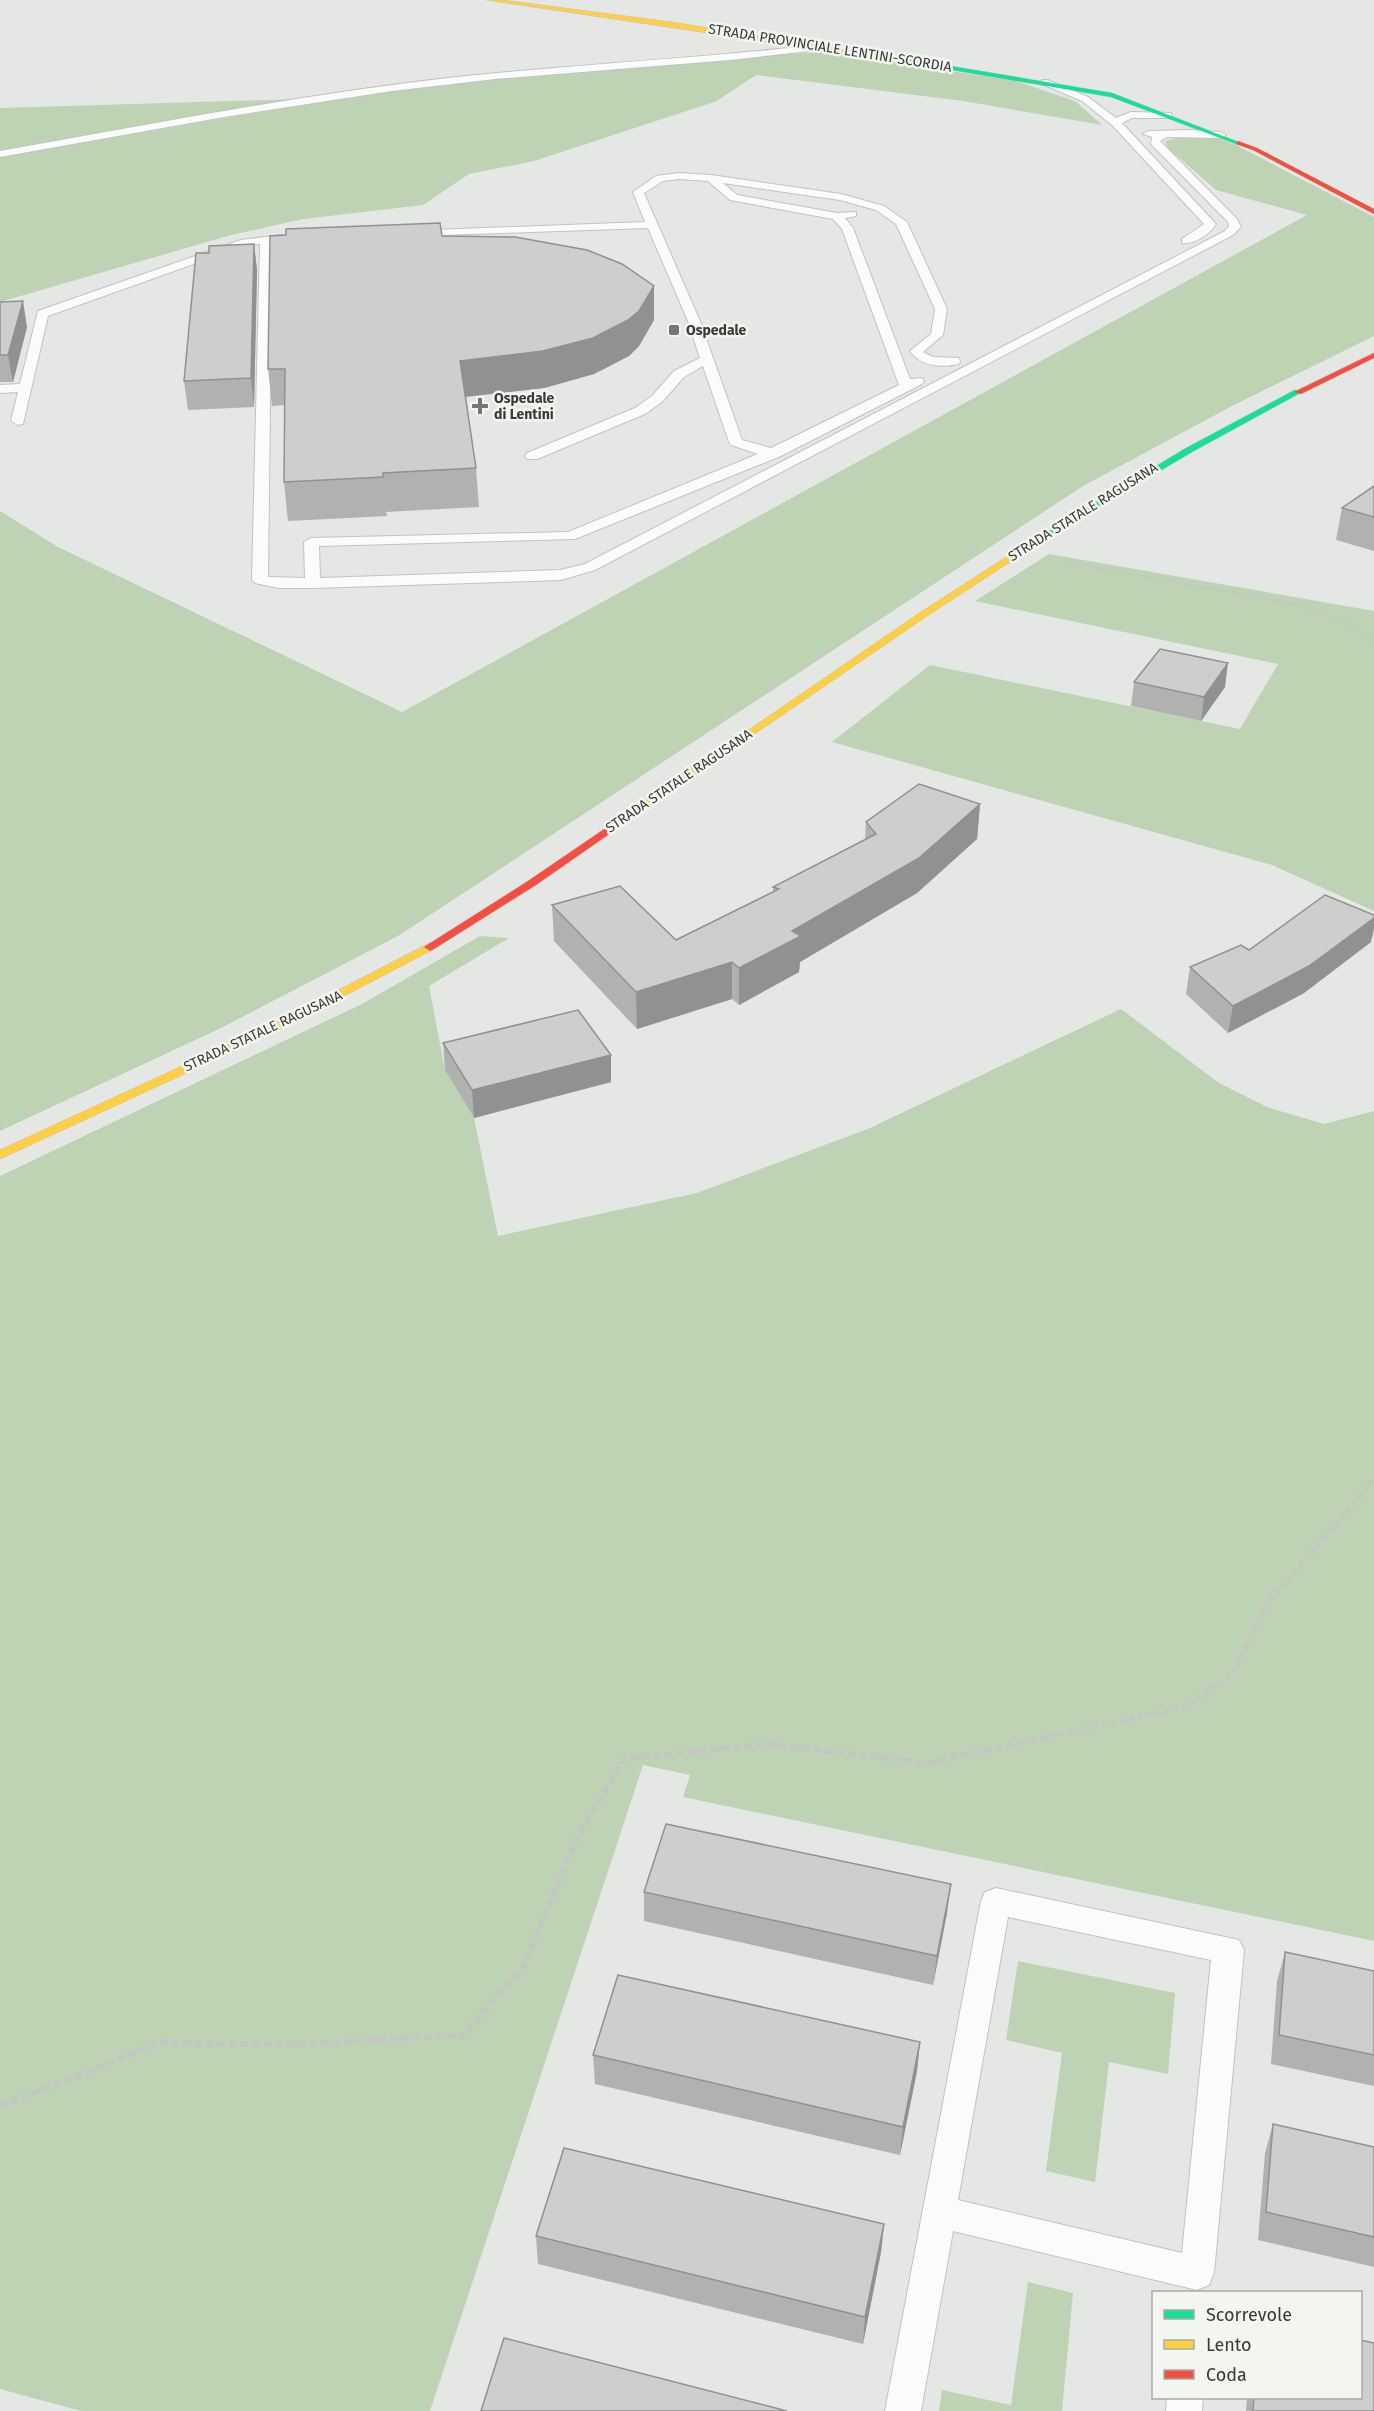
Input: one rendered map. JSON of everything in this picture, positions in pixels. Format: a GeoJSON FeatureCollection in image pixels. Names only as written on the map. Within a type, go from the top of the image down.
{"type":"FeatureCollection","features":[{"type":"Feature","properties":{"kind":"main road","name":"STRADA PROVINCIALE LENTINI-SCORDIA"},"geometry":{"type":"LineString","coordinates":[[490,0],[824,47],[1045,82],[1112,95],[1255,149],[1374,212]]}},
{"type":"Feature","properties":{"kind":"main road"},"geometry":{"type":"LineString","coordinates":[[1337,371],[1374,348]]}},
{"type":"Feature","properties":{"kind":"main road"},"geometry":{"type":"LineString","coordinates":[[1337,371],[1374,355]]}},
{"type":"Feature","properties":{"kind":"main road","name":"STRADA STATALE RAGUSANA"},"geometry":{"type":"LineString","coordinates":[[0,1155],[336,998],[487,913],[933,607],[1055,528],[1175,456],[1337,371]]}},
{"type":"Feature","properties":{"kind":"lane"},"geometry":{"type":"LineString","coordinates":[[0,154],[311,100],[435,83],[540,72],[747,56],[824,47]]}},
{"type":"Feature","properties":{"kind":"lane"},"geometry":{"type":"LineString","coordinates":[[1045,82],[1085,99],[1120,126],[1210,224],[1208,230],[1176,246]]}},
{"type":"Feature","properties":{"kind":"lane"},"geometry":{"type":"LineString","coordinates":[[1120,126],[1120,118],[1131,115],[1167,115]]}},
{"type":"Feature","properties":{"kind":"lane"},"geometry":{"type":"LineString","coordinates":[[266,239],[260,580],[279,583],[313,583],[561,575],[590,567],[1229,233],[1235,227],[1233,221],[1155,142],[1156,138],[1188,130],[1191,125]]}},
{"type":"Feature","properties":{"kind":"lane"},"geometry":{"type":"LineString","coordinates":[[1120,126],[1169,134],[1221,135]]}},
{"type":"Feature","properties":{"kind":"lane"},"geometry":{"type":"LineString","coordinates":[[313,583],[311,542],[570,536],[772,453],[960,359],[932,361],[920,357],[916,351],[937,335],[941,309],[901,222],[880,208],[841,197],[711,178],[679,176],[660,178],[638,192],[694,321],[742,465]]}},
{"type":"Feature","properties":{"kind":"lane"},"geometry":{"type":"LineString","coordinates":[[711,178],[734,198],[837,216],[880,208]]}},
{"type":"Feature","properties":{"kind":"lane"},"geometry":{"type":"LineString","coordinates":[[837,216],[847,228],[906,386]]}},
{"type":"Feature","properties":{"kind":"lane"},"geometry":{"type":"LineString","coordinates":[[395,234],[651,225]]}},
{"type":"Feature","properties":{"kind":"lane"},"geometry":{"type":"LineString","coordinates":[[18,421],[26,387],[35,321],[42,314],[245,242],[290,238]]}},
{"type":"Feature","properties":{"kind":"lane"},"geometry":{"type":"LineString","coordinates":[[888,342],[901,346],[923,345]]}},
{"type":"Feature","properties":{"kind":"lane"},"geometry":{"type":"LineString","coordinates":[[532,456],[640,411],[657,399],[679,374],[708,359]]}},
{"type":"Feature","properties":{"kind":"lane"},"geometry":{"type":"LineString","coordinates":[[0,388],[26,387]]}},
{"type":"Feature","properties":{"kind":"lane"},"geometry":{"type":"LineString","coordinates":[[736,442],[772,453],[808,455]]}},
{"type":"Feature","properties":{"kind":"lane"},"geometry":{"type":"LineString","coordinates":[[720,474],[738,476],[748,482],[748,485]]}},
{"type":"Feature","properties":{"kind":"lane"},"geometry":{"type":"LineString","coordinates":[[903,2411],[939,2212],[996,1901],[1228,1950],[1196,2283],[939,2212]]}},
{"type":"Feature","properties":{"kind":"path"},"geometry":{"type":"LineString","coordinates":[[1065,561],[1296,604],[1349,624],[1374,642]]}},
{"type":"Feature","properties":{"kind":"path"},"geometry":{"type":"LineString","coordinates":[[0,2106],[162,2042],[284,2045],[462,2035],[524,1967],[573,1845],[624,1759],[769,1744],[927,1763],[1185,1707],[1232,1676],[1270,1600],[1374,1480]]}},
{"type":"Feature","properties":{"kind":"green space"},"geometry":{"type":"Polygon","coordinates":[[[818,52],[1016,81],[1075,101],[1102,125],[963,101],[756,75],[717,101],[534,161],[469,174],[423,205],[303,219],[231,235],[0,302],[0,157],[364,94],[550,73],[818,52]]]}},
{"type":"Feature","properties":{"kind":"green space"},"geometry":{"type":"Polygon","coordinates":[[[302,99],[0,152],[0,108],[302,99]]]}},
{"type":"Feature","properties":{"kind":"green space"},"geometry":{"type":"Polygon","coordinates":[[[1182,137],[1220,139],[1236,145],[1374,217],[1374,336],[1232,406],[1083,486],[398,936],[221,1028],[0,1131],[0,511],[58,547],[402,712],[1307,215],[1216,190],[1168,148],[1165,141],[1182,137]]]}},
{"type":"Feature","properties":{"kind":"green space"},"geometry":{"type":"Polygon","coordinates":[[[1049,554],[1374,611],[1374,911],[1272,865],[832,742],[930,665],[1240,729],[1278,664],[975,601],[1049,554]]]}},
{"type":"Feature","properties":{"kind":"green space"},"geometry":{"type":"Polygon","coordinates":[[[480,936],[509,938],[429,986],[445,1070],[474,1118],[498,1236],[697,1193],[870,1128],[1121,1009],[1219,1083],[1267,1107],[1324,1124],[1374,1111],[1374,1941],[683,1797],[690,1775],[643,1765],[430,2411],[81,2411],[0,2389],[0,1176],[362,1004],[480,936]]]}},
{"type":"Feature","properties":{"kind":"green space"},"geometry":{"type":"Polygon","coordinates":[[[1018,1961],[1175,1993],[1168,2074],[1109,2062],[1095,2182],[1046,2171],[1062,2053],[1006,2040],[1018,1961]]]}},
{"type":"Feature","properties":{"kind":"green space"},"geometry":{"type":"Polygon","coordinates":[[[1028,2282],[1073,2293],[1062,2411],[939,2411],[942,2390],[1011,2405],[1028,2282]]]}},
{"type":"Feature","properties":{"kind":"building"},"geometry":{"type":"Polygon","coordinates":[[[440,223],[442,236],[515,237],[587,250],[622,264],[654,286],[639,311],[628,320],[593,338],[543,351],[460,361],[476,468],[383,473],[383,477],[284,482],[285,369],[268,369],[270,236],[286,235],[286,229],[440,223]]]}},
{"type":"Feature","properties":{"kind":"building"},"geometry":{"type":"Polygon","coordinates":[[[254,244],[251,378],[184,381],[196,253],[209,253],[209,246],[254,244]]]}},
{"type":"Feature","properties":{"kind":"building"},"geometry":{"type":"Polygon","coordinates":[[[23,301],[8,355],[0,355],[0,302],[23,301]]]}},
{"type":"Feature","properties":{"kind":"building"},"geometry":{"type":"Polygon","coordinates":[[[1374,486],[1374,517],[1342,508],[1374,486]]]}},
{"type":"Feature","properties":{"kind":"building"},"geometry":{"type":"Polygon","coordinates":[[[1160,649],[1228,663],[1204,697],[1134,682],[1160,649]]]}},
{"type":"Feature","properties":{"kind":"building"},"geometry":{"type":"Polygon","coordinates":[[[919,784],[980,804],[919,858],[792,931],[801,936],[739,968],[732,962],[636,992],[552,905],[620,886],[676,940],[779,889],[773,887],[876,834],[866,822],[919,784]]]}},
{"type":"Feature","properties":{"kind":"building"},"geometry":{"type":"Polygon","coordinates":[[[1325,895],[1374,915],[1374,918],[1309,966],[1233,1006],[1190,967],[1241,945],[1249,950],[1325,895]]]}},
{"type":"Feature","properties":{"kind":"building"},"geometry":{"type":"Polygon","coordinates":[[[578,1010],[611,1055],[472,1090],[443,1043],[578,1010]]]}},
{"type":"Feature","properties":{"kind":"building"},"geometry":{"type":"Polygon","coordinates":[[[666,1824],[951,1884],[937,1956],[644,1892],[666,1824]]]}},
{"type":"Feature","properties":{"kind":"building"},"geometry":{"type":"Polygon","coordinates":[[[1285,1952],[1374,1971],[1374,2055],[1279,2035],[1285,1952]]]}},
{"type":"Feature","properties":{"kind":"building"},"geometry":{"type":"Polygon","coordinates":[[[618,1975],[920,2042],[903,2127],[593,2055],[618,1975]]]}},
{"type":"Feature","properties":{"kind":"building"},"geometry":{"type":"Polygon","coordinates":[[[1273,2124],[1374,2147],[1374,2237],[1266,2212],[1273,2124]]]}},
{"type":"Feature","properties":{"kind":"building"},"geometry":{"type":"Polygon","coordinates":[[[564,2148],[884,2224],[865,2317],[536,2236],[564,2148]]]}},
{"type":"Feature","properties":{"kind":"building"},"geometry":{"type":"Polygon","coordinates":[[[504,2338],[787,2411],[481,2411],[504,2338]]]}},
{"type":"Feature","properties":{"kind":"building"},"geometry":{"type":"Polygon","coordinates":[[[1362,2340],[1374,2343],[1374,2411],[1253,2411],[1254,2399],[1362,2399],[1362,2340]]]}},
{"type":"Feature","properties":{"kind":"traffic: fast"},"geometry":{"type":"LineString","coordinates":[[878,56],[1112,95],[1238,143]]}},
{"type":"Feature","properties":{"kind":"traffic: fast"},"geometry":{"type":"LineString","coordinates":[[1044,536],[1189,450],[1298,392]]}},
{"type":"Feature","properties":{"kind":"traffic: slow"},"geometry":{"type":"LineString","coordinates":[[490,0],[671,24],[878,56]]}},
{"type":"Feature","properties":{"kind":"traffic: slow"},"geometry":{"type":"LineString","coordinates":[[644,805],[924,614],[1044,536]]}},
{"type":"Feature","properties":{"kind":"traffic: slow"},"geometry":{"type":"LineString","coordinates":[[0,1155],[271,1030],[430,947]]}},
{"type":"Feature","properties":{"kind":"traffic: jam"},"geometry":{"type":"LineString","coordinates":[[1238,143],[1255,149],[1374,212]]}},
{"type":"Feature","properties":{"kind":"traffic: jam"},"geometry":{"type":"LineString","coordinates":[[1298,392],[1374,355]]}},
{"type":"Feature","properties":{"kind":"traffic: jam"},"geometry":{"type":"LineString","coordinates":[[430,947],[532,883],[644,805]]}},
{"type":"Feature","properties":{"kind":"place","name":"Ospedale"},"geometry":{"type":"Point","coordinates":[674,330]}},
{"type":"Feature","properties":{"kind":"place","name":"Ospedale di Lentini"},"geometry":{"type":"Point","coordinates":[480,406]}}]}
